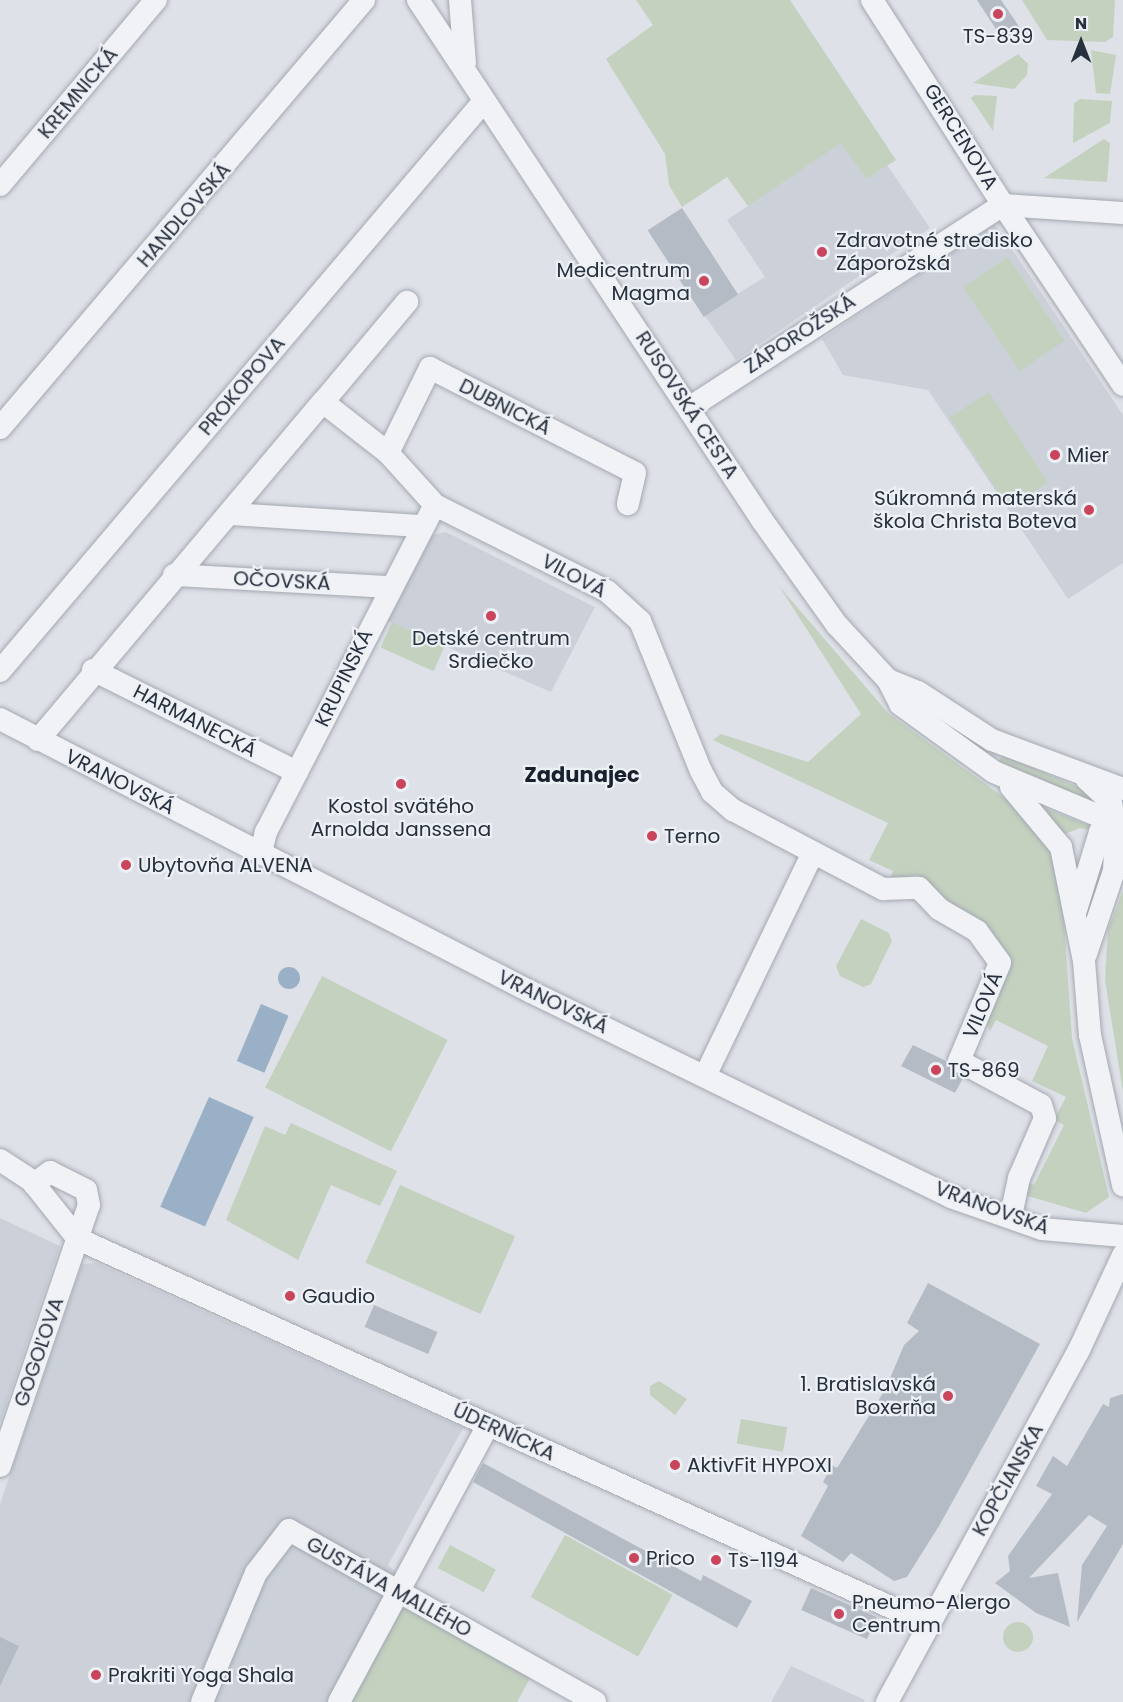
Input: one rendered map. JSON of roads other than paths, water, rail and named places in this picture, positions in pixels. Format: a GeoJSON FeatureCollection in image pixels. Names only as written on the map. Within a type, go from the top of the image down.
{"type":"FeatureCollection","features":[{"type":"Feature","properties":{"kind":"street","name":"KREMNICKÁ"},"geometry":{"type":"LineString","coordinates":[[0,185],[156,0]]}},
{"type":"Feature","properties":{"kind":"street","name":"HANDLOVSKÁ"},"geometry":{"type":"LineString","coordinates":[[0,428],[364,0]]}},
{"type":"Feature","properties":{"kind":"street","name":"RUSOVSKÁ CESTA"},"geometry":{"type":"LineString","coordinates":[[418,0],[689,408],[837,625],[888,680],[900,704],[994,772],[1120,823]]}},
{"type":"Feature","properties":{"kind":"street"},"geometry":{"type":"LineString","coordinates":[[460,0],[460,39],[469,76]]}},
{"type":"Feature","properties":{"kind":"street","name":"GERCENOVA"},"geometry":{"type":"LineString","coordinates":[[872,0],[1003,205],[1123,213]]}},
{"type":"Feature","properties":{"kind":"street","name":"PROKOPOVA"},"geometry":{"type":"LineString","coordinates":[[0,671],[484,101]]}},
{"type":"Feature","properties":{"kind":"street"},"geometry":{"type":"LineString","coordinates":[[1003,205],[1123,386]]}},
{"type":"Feature","properties":{"kind":"street","name":"ZÁPOROŽSKÁ"},"geometry":{"type":"LineString","coordinates":[[689,408],[1003,205]]}},
{"type":"Feature","properties":{"kind":"street"},"geometry":{"type":"LineString","coordinates":[[38,740],[93,670],[174,575],[230,514],[407,302]]}},
{"type":"Feature","properties":{"kind":"street","name":"DUBNICKÁ"},"geometry":{"type":"LineString","coordinates":[[388,453],[430,368],[635,473],[628,504]]}},
{"type":"Feature","properties":{"kind":"street","name":"VILOVÁ"},"geometry":{"type":"LineString","coordinates":[[323,402],[388,453],[435,505],[607,591],[632,614],[665,672],[712,792],[733,810],[883,889],[919,888],[939,909],[977,931],[1000,963],[959,1061],[1041,1105],[1045,1118],[1019,1178],[1011,1217]]}},
{"type":"Feature","properties":{"kind":"street","name":"KRUPINSKÁ"},"geometry":{"type":"LineString","coordinates":[[261,854],[266,832],[389,587],[421,526],[435,505]]}},
{"type":"Feature","properties":{"kind":"street"},"geometry":{"type":"LineString","coordinates":[[230,514],[421,526]]}},
{"type":"Feature","properties":{"kind":"street","name":"OČOVSKÁ"},"geometry":{"type":"LineString","coordinates":[[174,575],[389,587]]}},
{"type":"Feature","properties":{"kind":"street","name":"HARMANECKÁ"},"geometry":{"type":"LineString","coordinates":[[93,670],[297,772]]}},
{"type":"Feature","properties":{"kind":"street","name":"RUSOVSKÁ CESTA"},"geometry":{"type":"LineString","coordinates":[[888,680],[918,692],[992,740],[1086,778],[1123,789]]}},
{"type":"Feature","properties":{"kind":"street","name":"VRANOVSKÁ"},"geometry":{"type":"LineString","coordinates":[[0,719],[261,854],[951,1197],[1011,1217],[1077,1235],[1123,1236]]}},
{"type":"Feature","properties":{"kind":"street"},"geometry":{"type":"LineString","coordinates":[[994,772],[1046,823],[1061,847],[1076,911],[1084,961],[1090,1035],[1123,1185]]}},
{"type":"Feature","properties":{"kind":"street"},"geometry":{"type":"LineString","coordinates":[[1084,961],[1118,868],[1120,823],[1111,802],[1086,778]]}},
{"type":"Feature","properties":{"kind":"street"},"geometry":{"type":"LineString","coordinates":[[1076,911],[1100,832],[1120,823]]}},
{"type":"Feature","properties":{"kind":"street"},"geometry":{"type":"LineString","coordinates":[[706,1074],[813,854]]}},
{"type":"Feature","properties":{"kind":"street","name":"ÚDERNÍCKA"},"geometry":{"type":"LineString","coordinates":[[0,1160],[34,1184],[78,1239],[930,1625]]}},
{"type":"Feature","properties":{"kind":"street"},"geometry":{"type":"LineString","coordinates":[[34,1184],[51,1172],[86,1191],[89,1205],[78,1239]]}},
{"type":"Feature","properties":{"kind":"street","name":"GOGOĽOVA"},"geometry":{"type":"LineString","coordinates":[[0,1466],[78,1239]]}},
{"type":"Feature","properties":{"kind":"street","name":"KOPČIANSKA"},"geometry":{"type":"LineString","coordinates":[[887,1702],[1079,1350],[1123,1255]]}},
{"type":"Feature","properties":{"kind":"street"},"geometry":{"type":"LineString","coordinates":[[339,1702],[488,1425]]}},
{"type":"Feature","properties":{"kind":"street","name":"GUSTÁVA MALLÉHO"},"geometry":{"type":"LineString","coordinates":[[202,1702],[256,1573],[289,1530],[400,1590],[595,1702]]}},
{"type":"Feature","properties":{"kind":"water"},"geometry":{"type":"Polygon","coordinates":[[[289,967],[297,970],[300,978],[297,986],[289,989],[281,986],[278,978],[281,970],[289,967]]]}},
{"type":"Feature","properties":{"kind":"water"},"geometry":{"type":"Polygon","coordinates":[[[261,1004],[289,1016],[264,1073],[237,1061],[261,1004]]]}},
{"type":"Feature","properties":{"kind":"water"},"geometry":{"type":"Polygon","coordinates":[[[209,1097],[254,1117],[205,1227],[160,1207],[209,1097]]]}},
{"type":"Feature","properties":{"kind":"place","name":"TS-839"},"geometry":{"type":"Point","coordinates":[998,14]}},
{"type":"Feature","properties":{"kind":"place","name":"Zdravotné stredisko Záporožská"},"geometry":{"type":"Point","coordinates":[822,252]}},
{"type":"Feature","properties":{"kind":"place","name":"Medicentrum Magma"},"geometry":{"type":"Point","coordinates":[704,281]}},
{"type":"Feature","properties":{"kind":"place","name":"Mier"},"geometry":{"type":"Point","coordinates":[1055,455]}},
{"type":"Feature","properties":{"kind":"place","name":"Súkromná materská škola Christa Boteva"},"geometry":{"type":"Point","coordinates":[1089,510]}},
{"type":"Feature","properties":{"kind":"place","name":"Detské centrum Srdiečko"},"geometry":{"type":"Point","coordinates":[491,616]}},
{"type":"Feature","properties":{"kind":"place","name":"Kostol svätého Arnolda Janssena"},"geometry":{"type":"Point","coordinates":[401,784]}},
{"type":"Feature","properties":{"kind":"place","name":"Terno"},"geometry":{"type":"Point","coordinates":[652,836]}},
{"type":"Feature","properties":{"kind":"place","name":"Ubytovňa ALVENA"},"geometry":{"type":"Point","coordinates":[126,865]}},
{"type":"Feature","properties":{"kind":"place","name":"TS-869"},"geometry":{"type":"Point","coordinates":[936,1070]}},
{"type":"Feature","properties":{"kind":"place","name":"Gaudio"},"geometry":{"type":"Point","coordinates":[290,1296]}},
{"type":"Feature","properties":{"kind":"place","name":"1. Bratislavská Boxerňa"},"geometry":{"type":"Point","coordinates":[948,1396]}},
{"type":"Feature","properties":{"kind":"place","name":"AktivFit HYPOXI"},"geometry":{"type":"Point","coordinates":[675,1465]}},
{"type":"Feature","properties":{"kind":"place","name":"Prico"},"geometry":{"type":"Point","coordinates":[634,1558]}},
{"type":"Feature","properties":{"kind":"place","name":"Ts-1194"},"geometry":{"type":"Point","coordinates":[716,1560]}},
{"type":"Feature","properties":{"kind":"place","name":"Pneumo-Alergo Centrum"},"geometry":{"type":"Point","coordinates":[839,1614]}},
{"type":"Feature","properties":{"kind":"place","name":"Prakriti Yoga Shala"},"geometry":{"type":"Point","coordinates":[96,1675]}},
{"type":"Feature","properties":{"kind":"district","name":"Zadunajec"},"geometry":{"type":"Point","coordinates":[582,775]}}]}
